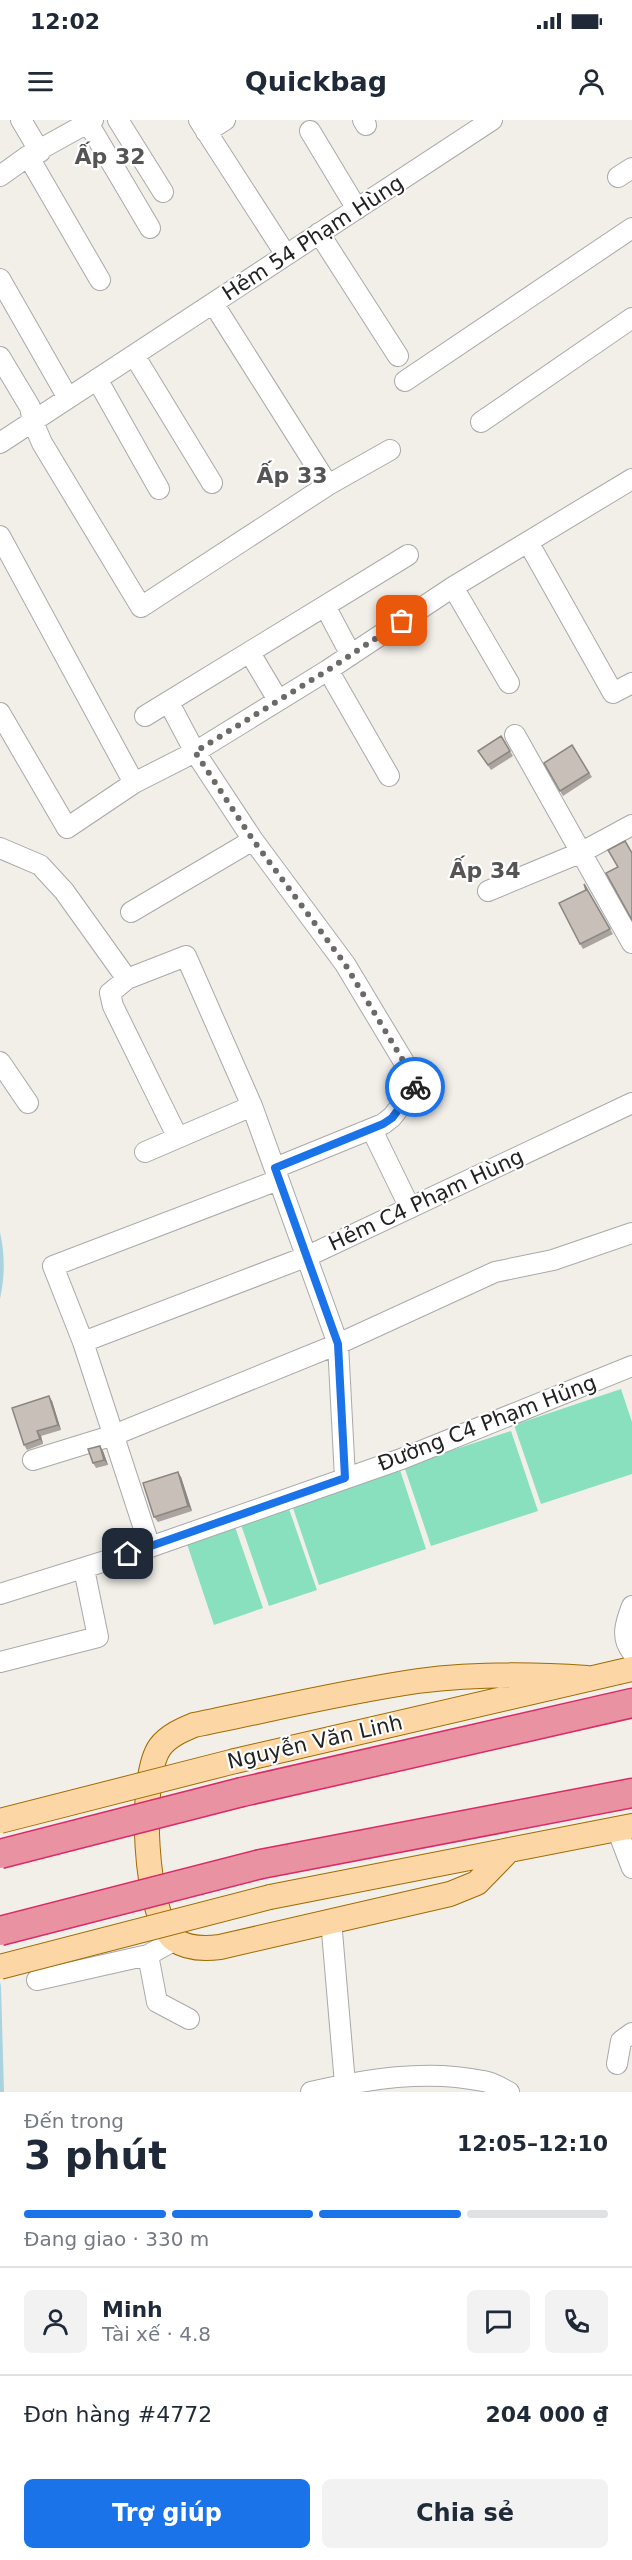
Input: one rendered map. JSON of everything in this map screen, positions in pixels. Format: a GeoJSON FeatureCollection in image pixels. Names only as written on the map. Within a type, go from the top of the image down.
{"type":"FeatureCollection","features":[{"type":"Feature","properties":{"kind":"highway","name":"Nguyễn Văn Linh"},"geometry":{"type":"LineString","coordinates":[[0,1854],[242,1792],[632,1703]]}},
{"type":"Feature","properties":{"kind":"highway"},"geometry":{"type":"LineString","coordinates":[[0,1931],[261,1864],[632,1793]]}},
{"type":"Feature","properties":{"kind":"main road","name":"Nguyễn Văn Linh"},"geometry":{"type":"LineString","coordinates":[[0,1821],[235,1761],[632,1669]]}},
{"type":"Feature","properties":{"kind":"main road"},"geometry":{"type":"LineString","coordinates":[[509,1850],[488,1874],[465,1889],[205,1949],[175,1940],[167,1932],[157,1904],[150,1869],[146,1799],[152,1762],[160,1746],[175,1733],[194,1725],[420,1681],[535,1674],[586,1678]]}},
{"type":"Feature","properties":{"kind":"main road"},"geometry":{"type":"LineString","coordinates":[[0,1967],[270,1897],[625,1828]]}},
{"type":"Feature","properties":{"kind":"street"},"geometry":{"type":"LineString","coordinates":[[21,120],[34,154],[100,280]]}},
{"type":"Feature","properties":{"kind":"street"},"geometry":{"type":"LineString","coordinates":[[118,120],[163,192]]}},
{"type":"Feature","properties":{"kind":"street"},"geometry":{"type":"LineString","coordinates":[[225,120],[202,126],[286,255]]}},
{"type":"Feature","properties":{"kind":"street","name":"Hẻm 54 Phạm Hùng"},"geometry":{"type":"LineString","coordinates":[[0,443],[492,120]]}},
{"type":"Feature","properties":{"kind":"street"},"geometry":{"type":"LineString","coordinates":[[0,176],[90,122],[150,228]]}},
{"type":"Feature","properties":{"kind":"street"},"geometry":{"type":"LineString","coordinates":[[310,131],[357,208]]}},
{"type":"Feature","properties":{"kind":"street"},"geometry":{"type":"LineString","coordinates":[[405,381],[632,228]]}},
{"type":"Feature","properties":{"kind":"street"},"geometry":{"type":"LineString","coordinates":[[319,233],[398,356]]}},
{"type":"Feature","properties":{"kind":"street"},"geometry":{"type":"LineString","coordinates":[[0,279],[68,398]]}},
{"type":"Feature","properties":{"kind":"street"},"geometry":{"type":"LineString","coordinates":[[213,303],[328,485]]}},
{"type":"Feature","properties":{"kind":"street"},"geometry":{"type":"LineString","coordinates":[[481,422],[632,318]]}},
{"type":"Feature","properties":{"kind":"street"},"geometry":{"type":"LineString","coordinates":[[134,355],[212,483]]}},
{"type":"Feature","properties":{"kind":"street"},"geometry":{"type":"LineString","coordinates":[[0,357],[30,407],[33,422],[42,443],[141,608],[328,485],[390,450]]}},
{"type":"Feature","properties":{"kind":"street"},"geometry":{"type":"LineString","coordinates":[[97,379],[159,489]]}},
{"type":"Feature","properties":{"kind":"street"},"geometry":{"type":"LineString","coordinates":[[0,713],[67,828],[134,783],[195,752],[328,670],[453,587],[632,479]]}},
{"type":"Feature","properties":{"kind":"street"},"geometry":{"type":"LineString","coordinates":[[0,536],[134,783]]}},
{"type":"Feature","properties":{"kind":"street"},"geometry":{"type":"LineString","coordinates":[[528,542],[613,693],[632,683]]}},
{"type":"Feature","properties":{"kind":"street"},"geometry":{"type":"LineString","coordinates":[[146,716],[408,555]]}},
{"type":"Feature","properties":{"kind":"street"},"geometry":{"type":"LineString","coordinates":[[453,587],[509,683]]}},
{"type":"Feature","properties":{"kind":"street"},"geometry":{"type":"LineString","coordinates":[[325,606],[351,655]]}},
{"type":"Feature","properties":{"kind":"street"},"geometry":{"type":"LineString","coordinates":[[250,653],[278,700]]}},
{"type":"Feature","properties":{"kind":"street"},"geometry":{"type":"LineString","coordinates":[[328,670],[389,776]]}},
{"type":"Feature","properties":{"kind":"street"},"geometry":{"type":"LineString","coordinates":[[150,1547],[83,1342],[53,1266],[277,1174],[372,1130],[392,1118],[415,1088],[416,1082],[345,964],[253,840],[195,752],[169,703]]}},
{"type":"Feature","properties":{"kind":"street"},"geometry":{"type":"LineString","coordinates":[[515,735],[632,943]]}},
{"type":"Feature","properties":{"kind":"street"},"geometry":{"type":"LineString","coordinates":[[488,891],[582,852],[632,825]]}},
{"type":"Feature","properties":{"kind":"street"},"geometry":{"type":"LineString","coordinates":[[131,912],[253,840]]}},
{"type":"Feature","properties":{"kind":"street"},"geometry":{"type":"LineString","coordinates":[[0,848],[40,865],[64,891],[127,979]]}},
{"type":"Feature","properties":{"kind":"street"},"geometry":{"type":"LineString","coordinates":[[178,1138],[113,1006],[111,993],[127,979],[186,956],[252,1106],[338,1344],[345,1478]]}},
{"type":"Feature","properties":{"kind":"street"},"geometry":{"type":"LineString","coordinates":[[0,1062],[28,1103]]}},
{"type":"Feature","properties":{"kind":"street","name":"Hẻm C4 Phạm Hùng"},"geometry":{"type":"LineString","coordinates":[[83,1342],[308,1256],[632,1103]]}},
{"type":"Feature","properties":{"kind":"street"},"geometry":{"type":"LineString","coordinates":[[145,1152],[252,1106]]}},
{"type":"Feature","properties":{"kind":"street"},"geometry":{"type":"LineString","coordinates":[[372,1130],[410,1208]]}},
{"type":"Feature","properties":{"kind":"street"},"geometry":{"type":"LineString","coordinates":[[33,1460],[114,1435],[338,1344],[495,1272],[553,1260],[632,1233]]}},
{"type":"Feature","properties":{"kind":"street","name":"Đường C4 Phạm Hủng"},"geometry":{"type":"LineString","coordinates":[[0,1594],[150,1547],[404,1458],[632,1366]]}},
{"type":"Feature","properties":{"kind":"street"},"geometry":{"type":"LineString","coordinates":[[0,1662],[98,1637],[84,1569]]}},
{"type":"Feature","properties":{"kind":"street"},"geometry":{"type":"LineString","coordinates":[[632,1606],[624,1629],[629,1649],[632,1652]]}},
{"type":"Feature","properties":{"kind":"street"},"geometry":{"type":"LineString","coordinates":[[625,1828],[632,1868]]}},
{"type":"Feature","properties":{"kind":"street"},"geometry":{"type":"LineString","coordinates":[[331,1920],[339,2087]]}},
{"type":"Feature","properties":{"kind":"street"},"geometry":{"type":"LineString","coordinates":[[38,1980],[148,1955],[175,1940]]}},
{"type":"Feature","properties":{"kind":"street"},"geometry":{"type":"LineString","coordinates":[[148,1955],[157,2002],[189,2019]]}},
{"type":"Feature","properties":{"kind":"street"},"geometry":{"type":"LineString","coordinates":[[617,2064],[621,2041],[632,2033]]}},
{"type":"Feature","properties":{"kind":"street"},"geometry":{"type":"LineString","coordinates":[[311,2092],[394,2078],[444,2076],[486,2081],[509,2092]]}},
{"type":"Feature","properties":{"kind":"green space"},"geometry":{"type":"Polygon","coordinates":[[[621,1389],[632,1422],[632,1474],[541,1504],[514,1425],[621,1389]]]}},
{"type":"Feature","properties":{"kind":"green space"},"geometry":{"type":"Polygon","coordinates":[[[511,1431],[538,1511],[431,1546],[404,1466],[511,1431]]]}},
{"type":"Feature","properties":{"kind":"green space"},"geometry":{"type":"Polygon","coordinates":[[[400,1470],[426,1549],[319,1585],[292,1505],[400,1470]]]}},
{"type":"Feature","properties":{"kind":"green space"},"geometry":{"type":"Polygon","coordinates":[[[287,1503],[317,1590],[269,1606],[239,1519],[287,1503]]]}},
{"type":"Feature","properties":{"kind":"green space"},"geometry":{"type":"Polygon","coordinates":[[[233,1521],[263,1608],[214,1625],[185,1538],[233,1521]]]}},
{"type":"Feature","properties":{"kind":"water"},"geometry":{"type":"Polygon","coordinates":[[[0,1232],[4,1266],[0,1299],[0,1232]]]}},
{"type":"Feature","properties":{"kind":"water"},"geometry":{"type":"Polygon","coordinates":[[[0,1982],[1,1986],[4,2092],[0,2092],[0,1982]]]}},
{"type":"Feature","properties":{"kind":"building"},"geometry":{"type":"Polygon","coordinates":[[[501,736],[510,751],[488,765],[478,751],[501,736]]]}},
{"type":"Feature","properties":{"kind":"building"},"geometry":{"type":"Polygon","coordinates":[[[572,745],[589,773],[560,791],[544,763],[572,745]]]}},
{"type":"Feature","properties":{"kind":"building"},"geometry":{"type":"Polygon","coordinates":[[[625,841],[632,853],[632,920],[606,873],[618,867],[608,850],[625,841]]]}},
{"type":"Feature","properties":{"kind":"building"},"geometry":{"type":"Polygon","coordinates":[[[584,884],[610,929],[580,944],[559,903],[586,890],[584,884]]]}},
{"type":"Feature","properties":{"kind":"building"},"geometry":{"type":"Polygon","coordinates":[[[49,1396],[58,1425],[37,1431],[40,1439],[24,1445],[12,1408],[49,1396]]]}},
{"type":"Feature","properties":{"kind":"building"},"geometry":{"type":"Polygon","coordinates":[[[100,1446],[104,1460],[93,1463],[88,1449],[100,1446]]]}},
{"type":"Feature","properties":{"kind":"building"},"geometry":{"type":"Polygon","coordinates":[[[178,1472],[188,1506],[154,1517],[143,1483],[178,1472]]]}},
{"type":"Feature","properties":{"kind":"way so far"},"geometry":{"type":"LineString","coordinates":[[402,621],[328,670],[195,752],[253,840],[345,964],[416,1082],[415,1087]]}},
{"type":"Feature","properties":{"kind":"district","name":"Ấp 32"},"geometry":{"type":"Point","coordinates":[110,156]}},
{"type":"Feature","properties":{"kind":"district","name":"Ấp 33"},"geometry":{"type":"Point","coordinates":[292,475]}},
{"type":"Feature","properties":{"kind":"district","name":"Ấp 34"},"geometry":{"type":"Point","coordinates":[485,870]}},
{"type":"Feature","properties":{"kind":"route"},"geometry":{"type":"LineString","coordinates":[[128,1554],[345,1478],[338,1344],[275,1168],[383,1124],[392,1118],[415,1087]]}}]}
